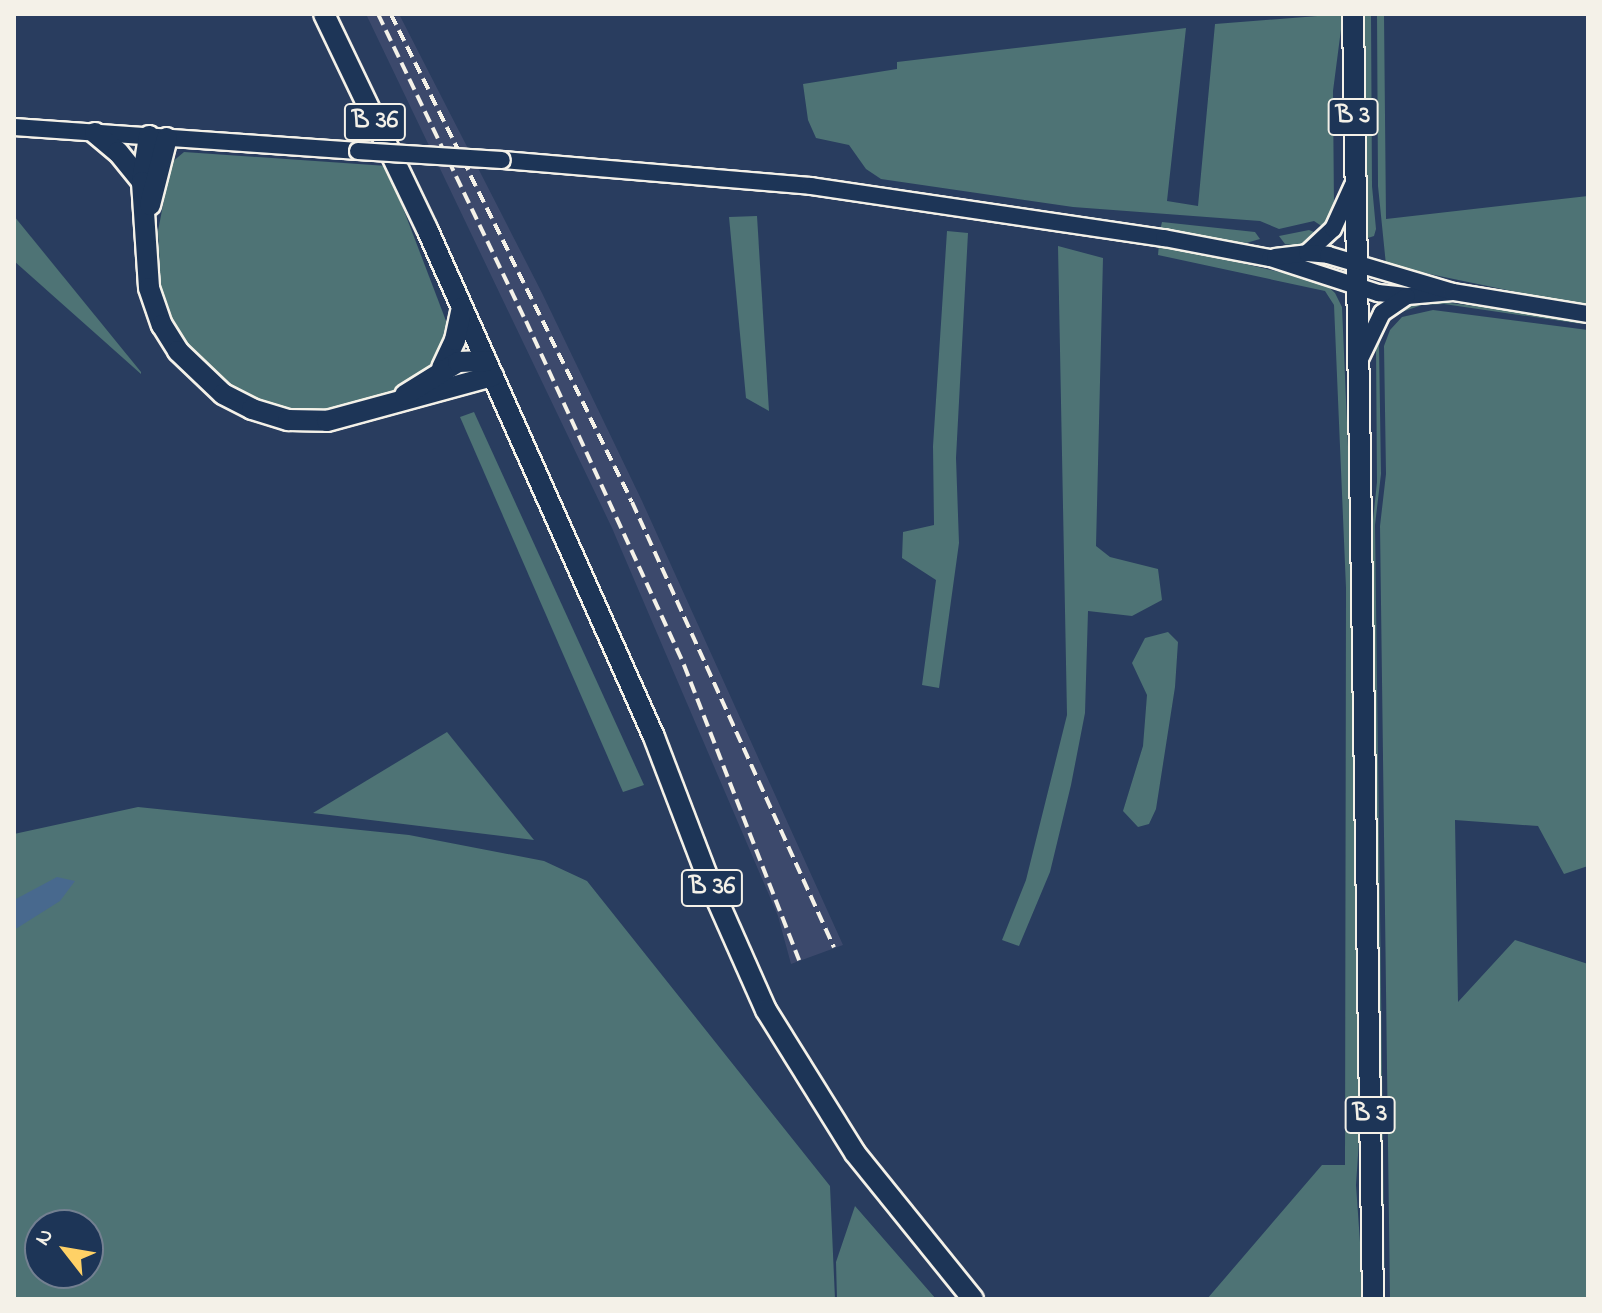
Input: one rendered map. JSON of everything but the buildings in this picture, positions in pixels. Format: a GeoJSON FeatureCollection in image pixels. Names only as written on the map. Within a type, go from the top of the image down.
{"type":"FeatureCollection","features":[{"type":"Feature","properties":{"kind":"main road","name":"B 36"},"geometry":{"type":"LineString","coordinates":[[324,14],[490,369],[654,737],[711,886],[766,1010],[855,1153],[973,1299]]}},
{"type":"Feature","properties":{"kind":"main road","name":"B 3"},"geometry":{"type":"LineString","coordinates":[[1353,14],[1353,185],[1373,1299]]}},
{"type":"Feature","properties":{"kind":"main road"},"geometry":{"type":"LineString","coordinates":[[95,133],[118,152],[142,182]]}},
{"type":"Feature","properties":{"kind":"main road"},"geometry":{"type":"LineString","coordinates":[[147,217],[142,182],[158,137]]}},
{"type":"Feature","properties":{"kind":"main road"},"geometry":{"type":"LineString","coordinates":[[158,137],[147,217],[149,288],[162,325],[199,374],[223,394],[252,409],[288,420],[327,421],[396,403],[490,369]]}},
{"type":"Feature","properties":{"kind":"main road"},"geometry":{"type":"LineString","coordinates":[[442,368],[455,340],[462,308]]}},
{"type":"Feature","properties":{"kind":"main road"},"geometry":{"type":"LineString","coordinates":[[396,403],[442,368],[458,362],[490,369]]}},
{"type":"Feature","properties":{"kind":"street"},"geometry":{"type":"LineString","coordinates":[[14,127],[502,160],[811,186],[1164,238],[1270,258],[1355,286],[1407,296],[1453,292]]}},
{"type":"Feature","properties":{"kind":"street"},"geometry":{"type":"LineString","coordinates":[[1307,253],[1333,229],[1353,185]]}},
{"type":"Feature","properties":{"kind":"street"},"geometry":{"type":"LineString","coordinates":[[1270,258],[1307,253],[1355,263],[1453,292],[1588,314]]}},
{"type":"Feature","properties":{"kind":"street"},"geometry":{"type":"LineString","coordinates":[[1357,366],[1377,320],[1407,296]]}},
{"type":"Feature","properties":{"kind":"shaded area"},"geometry":{"type":"Polygon","coordinates":[[[366,14],[399,14],[542,293],[642,501],[843,945],[791,964],[778,916],[612,528],[366,14]]]}},
{"type":"Feature","properties":{"kind":"shaded area"},"geometry":{"type":"Polygon","coordinates":[[[57,877],[75,881],[60,901],[14,930],[14,900],[57,877]]]}},
{"type":"Feature","properties":{"kind":"green space"},"geometry":{"type":"Polygon","coordinates":[[[1343,14],[1333,91],[1334,209],[1326,229],[1314,221],[1279,229],[1260,221],[1073,207],[881,179],[866,169],[849,145],[816,138],[808,120],[803,84],[897,69],[897,62],[1186,28],[1167,201],[1198,206],[1215,24],[1343,14]]]}},
{"type":"Feature","properties":{"kind":"green space"},"geometry":{"type":"Polygon","coordinates":[[[1364,14],[1371,14],[1372,186],[1376,229],[1374,236],[1368,238],[1364,14]]]}},
{"type":"Feature","properties":{"kind":"green space"},"geometry":{"type":"Polygon","coordinates":[[[1377,14],[1384,14],[1386,219],[1588,196],[1588,307],[1386,265],[1378,186],[1377,14]]]}},
{"type":"Feature","properties":{"kind":"green space"},"geometry":{"type":"Polygon","coordinates":[[[184,152],[387,166],[451,334],[442,362],[412,387],[334,415],[279,410],[226,387],[183,342],[168,315],[161,292],[158,231],[171,163],[184,152]]]}},
{"type":"Feature","properties":{"kind":"green space"},"geometry":{"type":"Polygon","coordinates":[[[14,216],[141,372],[141,374],[14,261],[14,216]]]}},
{"type":"Feature","properties":{"kind":"green space"},"geometry":{"type":"Polygon","coordinates":[[[757,216],[769,411],[746,398],[729,217],[757,216]]]}},
{"type":"Feature","properties":{"kind":"green space"},"geometry":{"type":"Polygon","coordinates":[[[1162,222],[1255,232],[1260,239],[1246,243],[1160,231],[1162,222]]]}},
{"type":"Feature","properties":{"kind":"green space"},"geometry":{"type":"Polygon","coordinates":[[[1309,230],[1319,234],[1297,246],[1285,244],[1279,236],[1309,230]]]}},
{"type":"Feature","properties":{"kind":"green space"},"geometry":{"type":"Polygon","coordinates":[[[947,231],[968,233],[956,458],[959,543],[939,688],[922,685],[936,580],[902,558],[903,532],[934,525],[933,446],[947,231]]]}},
{"type":"Feature","properties":{"kind":"green space"},"geometry":{"type":"Polygon","coordinates":[[[1159,244],[1323,282],[1335,293],[1342,307],[1352,539],[1361,1110],[1356,1185],[1364,1299],[1207,1299],[1322,1165],[1345,1165],[1346,588],[1334,305],[1325,291],[1158,255],[1159,244]]]}},
{"type":"Feature","properties":{"kind":"green space"},"geometry":{"type":"Polygon","coordinates":[[[1058,246],[1103,258],[1096,546],[1110,557],[1158,569],[1162,600],[1132,616],[1088,611],[1085,713],[1071,785],[1050,872],[1019,946],[1002,940],[1026,880],[1067,715],[1058,246]]]}},
{"type":"Feature","properties":{"kind":"green space"},"geometry":{"type":"Polygon","coordinates":[[[1433,301],[1583,319],[1582,324],[1444,304],[1422,305],[1390,316],[1404,307],[1433,301]]]}},
{"type":"Feature","properties":{"kind":"green space"},"geometry":{"type":"Polygon","coordinates":[[[1433,310],[1588,330],[1588,866],[1564,874],[1538,826],[1455,820],[1458,1002],[1515,940],[1588,964],[1588,1299],[1390,1299],[1380,526],[1386,474],[1384,346],[1390,330],[1402,317],[1433,310]]]}},
{"type":"Feature","properties":{"kind":"green space"},"geometry":{"type":"Polygon","coordinates":[[[1384,321],[1379,346],[1381,474],[1375,525],[1385,1299],[1381,1299],[1371,539],[1377,482],[1376,346],[1384,321]]]}},
{"type":"Feature","properties":{"kind":"green space"},"geometry":{"type":"Polygon","coordinates":[[[474,412],[644,785],[623,792],[460,417],[474,412]]]}},
{"type":"Feature","properties":{"kind":"green space"},"geometry":{"type":"Polygon","coordinates":[[[1168,632],[1178,642],[1175,687],[1156,809],[1149,824],[1138,827],[1123,811],[1143,746],[1147,695],[1132,663],[1145,638],[1168,632]]]}},
{"type":"Feature","properties":{"kind":"green space"},"geometry":{"type":"Polygon","coordinates":[[[447,732],[534,840],[313,813],[447,732]]]}},
{"type":"Feature","properties":{"kind":"green space"},"geometry":{"type":"Polygon","coordinates":[[[138,807],[409,835],[544,861],[587,881],[830,1186],[835,1299],[14,1299],[14,834],[138,807]]]}},
{"type":"Feature","properties":{"kind":"green space"},"geometry":{"type":"Polygon","coordinates":[[[855,1206],[936,1299],[837,1299],[836,1262],[855,1206]]]}},
{"type":"Feature","properties":{"kind":"railway"},"geometry":{"type":"LineString","coordinates":[[378,14],[526,321],[684,665],[799,960]]}},
{"type":"Feature","properties":{"kind":"railway"},"geometry":{"type":"LineString","coordinates":[[391,14],[632,502],[834,947]]}}]}
